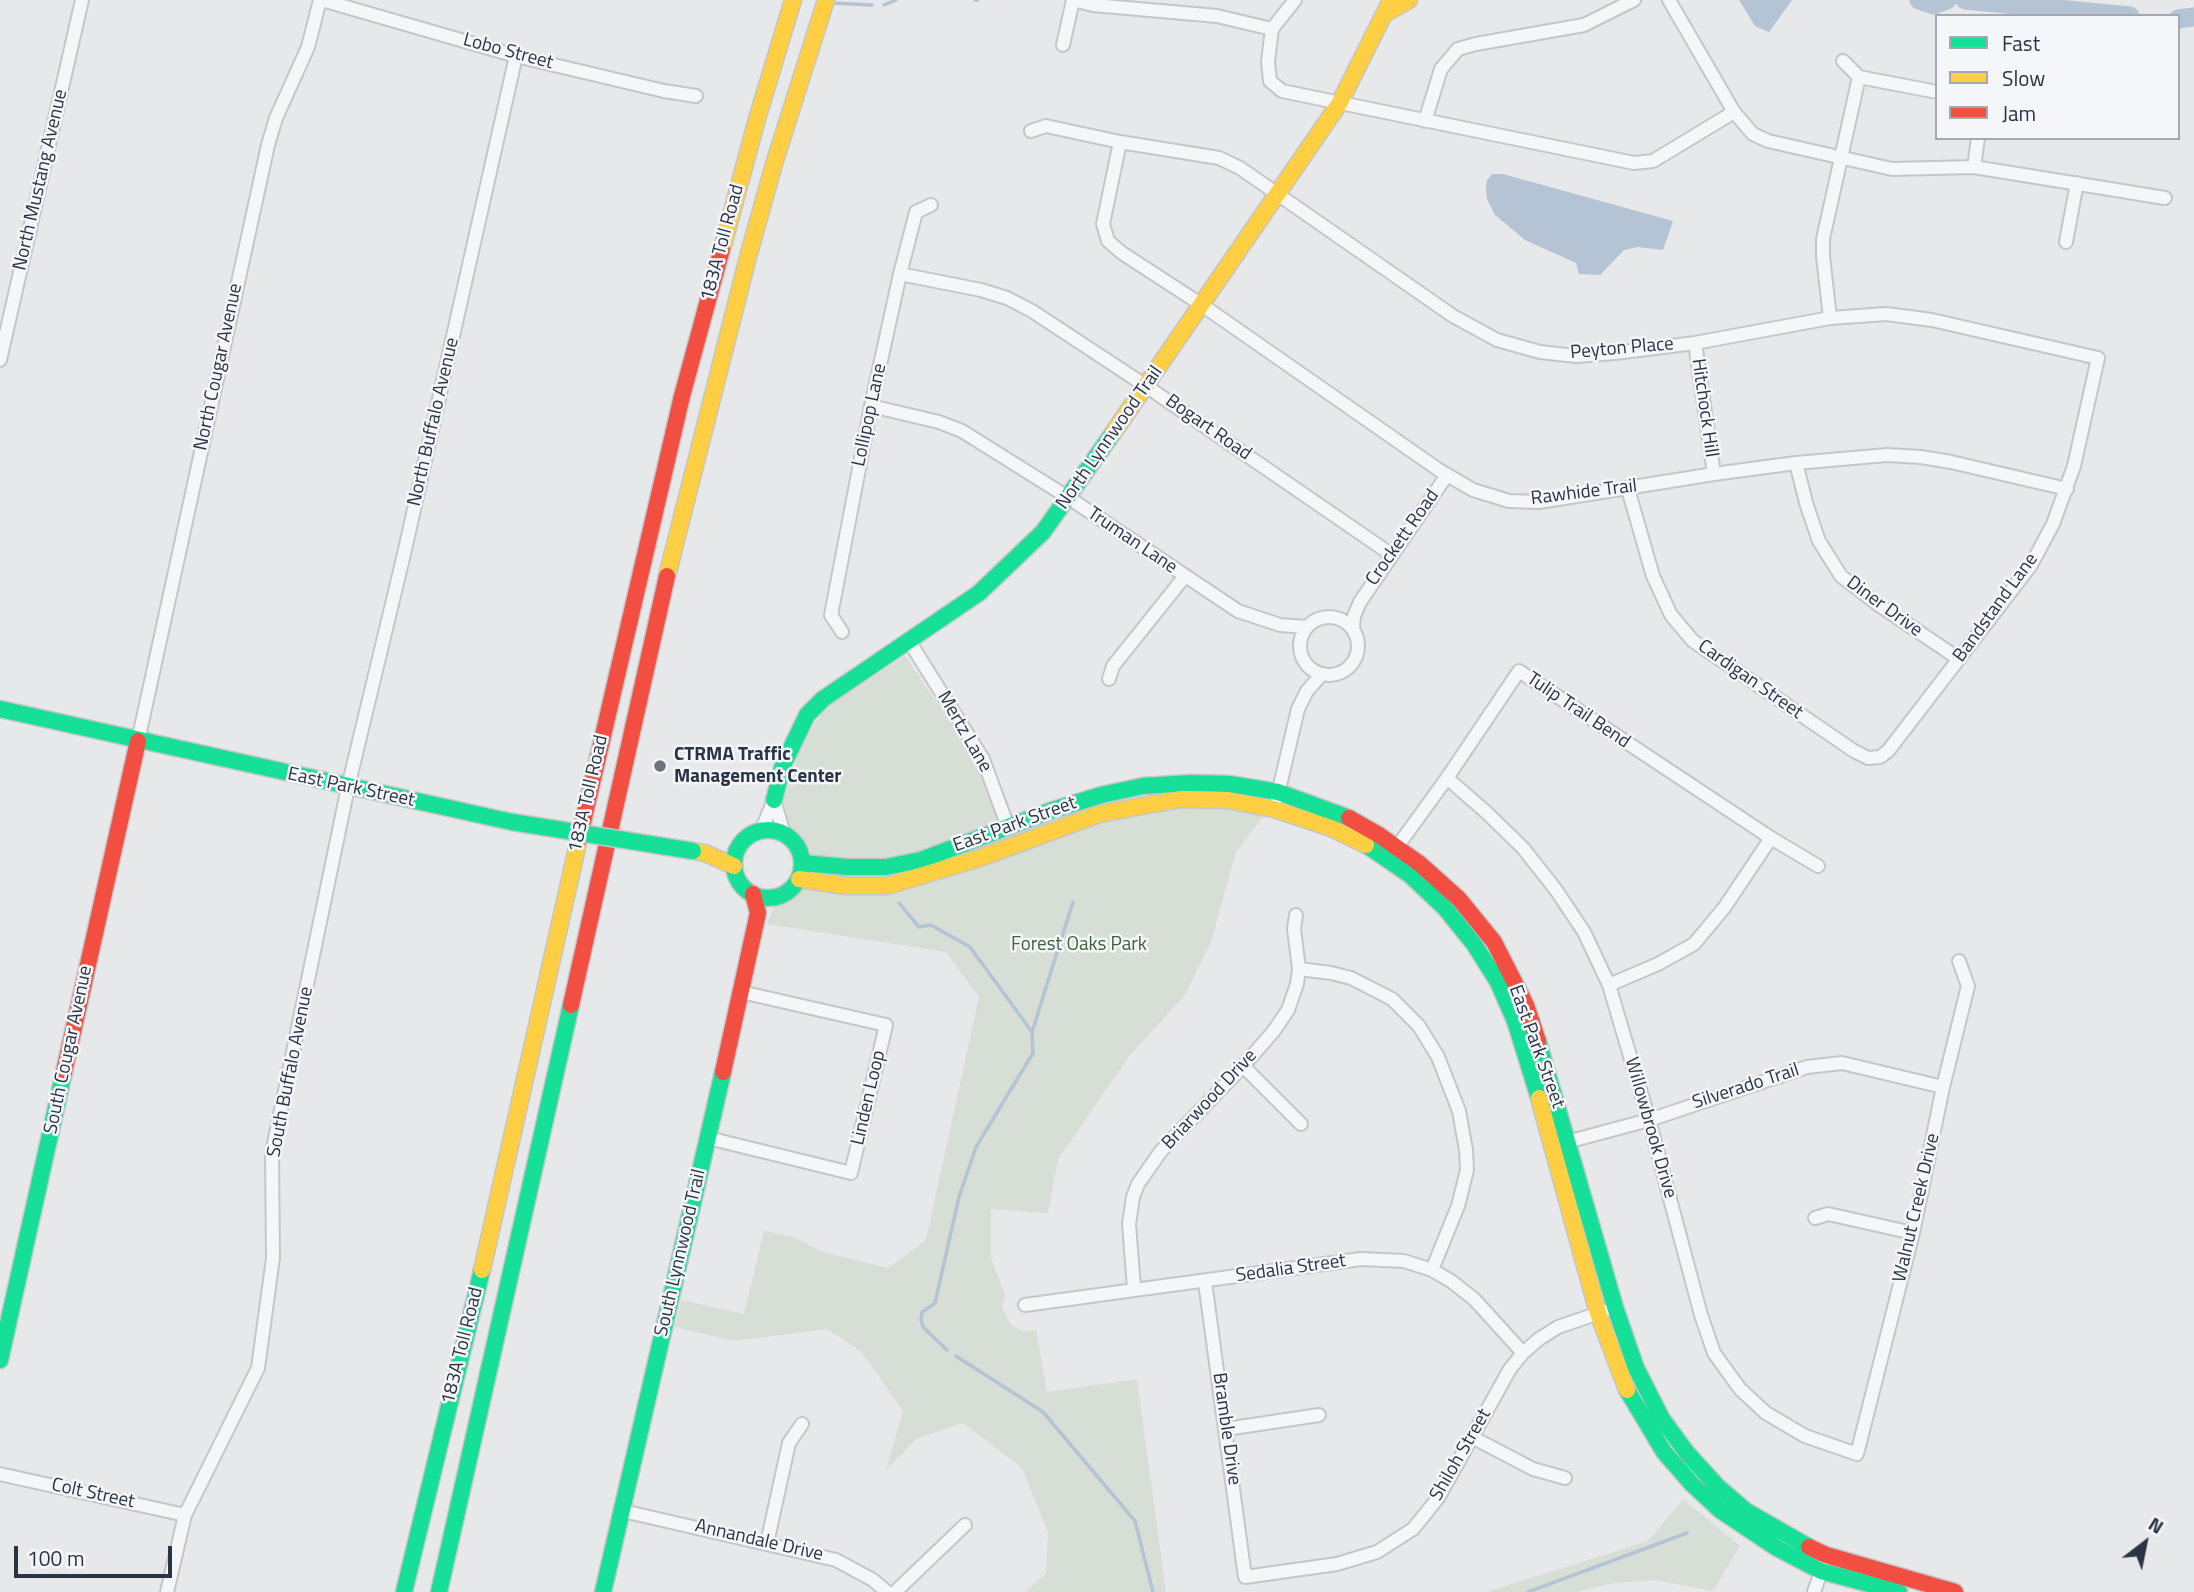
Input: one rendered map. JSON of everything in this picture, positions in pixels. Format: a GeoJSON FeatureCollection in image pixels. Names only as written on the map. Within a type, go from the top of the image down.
{"type":"FeatureCollection","features":[{"type":"Feature","properties":{"kind":"main road","name":"183A Toll Road"},"geometry":{"type":"LineString","coordinates":[[404,1592],[492,1230],[614,684],[682,396],[720,251],[793,0]]}},
{"type":"Feature","properties":{"kind":"main road","name":"183A Toll Road"},"geometry":{"type":"LineString","coordinates":[[439,1592],[667,577],[748,257],[774,164],[826,0]]}},
{"type":"Feature","properties":{"kind":"main road","name":"North Lynnwood Trail"},"geometry":{"type":"LineString","coordinates":[[774,800],[783,765],[807,715],[823,699],[979,593],[1035,541],[1069,498],[1339,104],[1388,6],[1409,0]]}},
{"type":"Feature","properties":{"kind":"main road","name":"East Park Street"},"geometry":{"type":"LineString","coordinates":[[0,709],[512,822],[699,852],[734,866]]}},
{"type":"Feature","properties":{"kind":"main road","name":"South Cougar Avenue"},"geometry":{"type":"LineString","coordinates":[[0,1360],[138,740]]}},
{"type":"Feature","properties":{"kind":"main road","name":"East Park Street"},"geometry":{"type":"LineString","coordinates":[[802,863],[886,867],[920,860],[1101,795],[1143,786],[1191,783],[1230,784],[1278,792],[1345,816],[1397,847],[1459,899],[1493,942],[1526,1005],[1569,1142],[1615,1307],[1644,1388],[1687,1453],[1717,1486],[1746,1511],[1823,1563],[1955,1592]]}},
{"type":"Feature","properties":{"kind":"main road","name":"East Park Street"},"geometry":{"type":"LineString","coordinates":[[799,879],[847,886],[887,886],[980,858],[1099,814],[1180,799],[1227,800],[1274,809],[1331,828],[1372,848],[1410,875],[1446,908],[1474,944],[1498,982],[1515,1021],[1598,1313],[1627,1389],[1664,1452],[1692,1484],[1736,1522],[1777,1548],[1899,1592]]}},
{"type":"Feature","properties":{"kind":"main road"},"geometry":{"type":"LineString","coordinates":[[761,831],[784,834],[797,846],[802,863],[799,879],[787,892],[771,898],[752,894],[740,883],[734,866],[739,847],[745,840],[761,831]]}},
{"type":"Feature","properties":{"kind":"main road","name":"East Park Street"},"geometry":{"type":"LineString","coordinates":[[699,852],[739,847]]}},
{"type":"Feature","properties":{"kind":"main road","name":"South Lynnwood Trail"},"geometry":{"type":"LineString","coordinates":[[603,1592],[758,913],[752,894]]}},
{"type":"Feature","properties":{"kind":"main road","name":"South Lynnwood Trail"},"geometry":{"type":"LineString","coordinates":[[758,913],[771,898]]}},
{"type":"Feature","properties":{"kind":"street","name":"North Mustang Avenue"},"geometry":{"type":"LineString","coordinates":[[0,360],[82,0]]}},
{"type":"Feature","properties":{"kind":"street","name":"Lobo Street"},"geometry":{"type":"LineString","coordinates":[[321,0],[516,56],[664,92],[696,96]]}},
{"type":"Feature","properties":{"kind":"street","name":"North Cougar Avenue"},"geometry":{"type":"LineString","coordinates":[[138,740],[268,145],[276,118],[308,47],[321,0]]}},
{"type":"Feature","properties":{"kind":"street"},"geometry":{"type":"LineString","coordinates":[[1063,45],[1073,0],[1093,5],[1168,5],[1272,29]]}},
{"type":"Feature","properties":{"kind":"street"},"geometry":{"type":"LineString","coordinates":[[1295,0],[1272,29],[1268,62],[1270,81],[1282,91],[1634,163],[1653,161],[1734,112]]}},
{"type":"Feature","properties":{"kind":"street"},"geometry":{"type":"LineString","coordinates":[[1425,121],[1441,69],[1458,49],[1584,25],[1634,0]]}},
{"type":"Feature","properties":{"kind":"street"},"geometry":{"type":"LineString","coordinates":[[1669,0],[1734,112],[1753,134],[1768,141],[1892,169],[1974,167],[2165,198]]}},
{"type":"Feature","properties":{"kind":"street","name":"North Buffalo Avenue"},"geometry":{"type":"LineString","coordinates":[[348,787],[407,541],[516,56]]}},
{"type":"Feature","properties":{"kind":"street"},"geometry":{"type":"LineString","coordinates":[[1843,61],[1859,77],[1935,92]]}},
{"type":"Feature","properties":{"kind":"street"},"geometry":{"type":"LineString","coordinates":[[1830,318],[1823,239],[1859,77]]}},
{"type":"Feature","properties":{"kind":"street","name":"Peyton Place"},"geometry":{"type":"LineString","coordinates":[[1031,131],[1046,126],[1219,159],[1240,168],[1453,316],[1497,340],[1540,352],[1576,356],[1695,343],[1830,318],[1886,314],[1933,320],[2098,358]]}},
{"type":"Feature","properties":{"kind":"street"},"geometry":{"type":"LineString","coordinates":[[1974,167],[1978,140]]}},
{"type":"Feature","properties":{"kind":"street","name":"Rawhide Trail"},"geometry":{"type":"LineString","coordinates":[[1120,142],[1103,224],[1108,241],[1447,475],[1473,490],[1509,501],[1539,502],[1714,474],[1887,455],[1921,457],[2067,489]]}},
{"type":"Feature","properties":{"kind":"street"},"geometry":{"type":"LineString","coordinates":[[2066,242],[2077,183]]}},
{"type":"Feature","properties":{"kind":"street","name":"Lollipop Lane"},"geometry":{"type":"LineString","coordinates":[[842,632],[831,615],[871,406],[916,212],[931,205]]}},
{"type":"Feature","properties":{"kind":"street","name":"Bogart Road"},"geometry":{"type":"LineString","coordinates":[[900,274],[981,290],[1006,298],[1032,311],[1392,555]]}},
{"type":"Feature","properties":{"kind":"street","name":"Hitchock Hill"},"geometry":{"type":"LineString","coordinates":[[1695,343],[1714,474]]}},
{"type":"Feature","properties":{"kind":"street","name":"Bandstand Lane"},"geometry":{"type":"LineString","coordinates":[[1880,757],[1888,751],[2031,565],[2053,524],[2067,489],[2098,358]]}},
{"type":"Feature","properties":{"kind":"street","name":"Truman Lane"},"geometry":{"type":"LineString","coordinates":[[871,406],[939,422],[962,431],[1069,498],[1238,611],[1280,625],[1307,627]]}},
{"type":"Feature","properties":{"kind":"street","name":"Diner Drive"},"geometry":{"type":"LineString","coordinates":[[1796,463],[1819,541],[1841,576],[1959,659]]}},
{"type":"Feature","properties":{"kind":"street","name":"Crockett Road"},"geometry":{"type":"LineString","coordinates":[[1353,629],[1354,616],[1360,602],[1447,475]]}},
{"type":"Feature","properties":{"kind":"street","name":"Cardigan Street"},"geometry":{"type":"LineString","coordinates":[[1628,489],[1653,576],[1671,615],[1693,641],[1854,751],[1868,758],[1880,757]]}},
{"type":"Feature","properties":{"kind":"street"},"geometry":{"type":"LineString","coordinates":[[1109,679],[1114,666],[1185,576]]}},
{"type":"Feature","properties":{"kind":"street","name":"Crockett Road"},"geometry":{"type":"LineString","coordinates":[[1330,617],[1346,612],[1360,602]]}},
{"type":"Feature","properties":{"kind":"street"},"geometry":{"type":"LineString","coordinates":[[1307,691],[1308,666],[1300,642],[1307,627],[1314,621],[1330,617],[1346,622],[1353,629],[1358,649],[1356,658],[1342,672],[1322,674],[1308,666]]}},
{"type":"Feature","properties":{"kind":"street","name":"Truman Lane"},"geometry":{"type":"LineString","coordinates":[[1280,625],[1300,642]]}},
{"type":"Feature","properties":{"kind":"street","name":"Mertz Lane"},"geometry":{"type":"LineString","coordinates":[[909,641],[983,758],[1008,827]]}},
{"type":"Feature","properties":{"kind":"street","name":"Tulip Trail Bend"},"geometry":{"type":"LineString","coordinates":[[1397,847],[1447,778],[1518,671],[1771,838],[1818,866]]}},
{"type":"Feature","properties":{"kind":"street"},"geometry":{"type":"LineString","coordinates":[[1274,809],[1293,725],[1307,691],[1322,674]]}},
{"type":"Feature","properties":{"kind":"street","name":"Willowbrook Drive"},"geometry":{"type":"LineString","coordinates":[[1447,778],[1523,848],[1556,890],[1584,932],[1609,985],[1714,1353],[1740,1389],[1766,1413],[1804,1436],[1857,1454]]}},
{"type":"Feature","properties":{"kind":"street","name":"South Buffalo Avenue"},"geometry":{"type":"LineString","coordinates":[[167,1592],[185,1515],[258,1368],[273,1258],[272,1153],[348,787]]}},
{"type":"Feature","properties":{"kind":"street"},"geometry":{"type":"LineString","coordinates":[[774,800],[784,834]]}},
{"type":"Feature","properties":{"kind":"street","name":"North Lynnwood Trail"},"geometry":{"type":"LineString","coordinates":[[761,831],[774,800]]}},
{"type":"Feature","properties":{"kind":"street"},"geometry":{"type":"LineString","coordinates":[[1609,985],[1658,964],[1694,944],[1724,908],[1771,838]]}},
{"type":"Feature","properties":{"kind":"street","name":"Briarwood Drive"},"geometry":{"type":"LineString","coordinates":[[1134,1288],[1129,1224],[1133,1196],[1138,1184],[1161,1151],[1243,1066],[1284,1016],[1294,996],[1299,969],[1294,929],[1296,915]]}},
{"type":"Feature","properties":{"kind":"street","name":"Walnut Creek Drive"},"geometry":{"type":"LineString","coordinates":[[1857,1454],[1913,1233],[1943,1087],[1968,986],[1959,961]]}},
{"type":"Feature","properties":{"kind":"street"},"geometry":{"type":"LineString","coordinates":[[1299,969],[1351,978],[1392,999],[1419,1026],[1438,1057],[1459,1111],[1467,1170],[1458,1206],[1432,1270]]}},
{"type":"Feature","properties":{"kind":"street","name":"Linden Loop"},"geometry":{"type":"LineString","coordinates":[[708,1138],[851,1173],[886,1025],[741,992]]}},
{"type":"Feature","properties":{"kind":"street","name":"Silverado Trail"},"geometry":{"type":"LineString","coordinates":[[1552,1146],[1649,1120],[1807,1067],[1842,1063],[1943,1087]]}},
{"type":"Feature","properties":{"kind":"street"},"geometry":{"type":"LineString","coordinates":[[1243,1066],[1301,1124]]}},
{"type":"Feature","properties":{"kind":"street"},"geometry":{"type":"LineString","coordinates":[[1815,1218],[1828,1214],[1913,1233]]}},
{"type":"Feature","properties":{"kind":"street","name":"Sedalia Street"},"geometry":{"type":"LineString","coordinates":[[1025,1305],[1361,1259],[1404,1261],[1432,1270],[1451,1281],[1474,1299],[1523,1353]]}},
{"type":"Feature","properties":{"kind":"street","name":"Bramble Drive"},"geometry":{"type":"LineString","coordinates":[[1205,1282],[1245,1577]]}},
{"type":"Feature","properties":{"kind":"street","name":"Shiloh Street"},"geometry":{"type":"LineString","coordinates":[[1245,1577],[1337,1564],[1377,1552],[1413,1529],[1438,1499],[1510,1369],[1523,1353],[1558,1327],[1615,1307]]}},
{"type":"Feature","properties":{"kind":"street"},"geometry":{"type":"LineString","coordinates":[[1226,1429],[1319,1415]]}},
{"type":"Feature","properties":{"kind":"street"},"geometry":{"type":"LineString","coordinates":[[767,1544],[789,1443],[802,1424]]}},
{"type":"Feature","properties":{"kind":"street"},"geometry":{"type":"LineString","coordinates":[[1472,1437],[1533,1469],[1566,1478]]}},
{"type":"Feature","properties":{"kind":"street","name":"Colt Street"},"geometry":{"type":"LineString","coordinates":[[0,1474],[185,1515]]}},
{"type":"Feature","properties":{"kind":"street","name":"Annandale Drive"},"geometry":{"type":"LineString","coordinates":[[622,1511],[836,1560],[873,1580],[887,1592]]}},
{"type":"Feature","properties":{"kind":"street"},"geometry":{"type":"LineString","coordinates":[[895,1592],[965,1525]]}},
{"type":"Feature","properties":{"kind":"street"},"geometry":{"type":"LineString","coordinates":[[1814,1592],[1823,1563]]}},
{"type":"Feature","properties":{"kind":"green space"},"geometry":{"type":"Polygon","coordinates":[[[905,656],[979,765],[999,820],[994,827],[941,848],[865,863],[810,855],[801,841],[786,827],[782,806],[807,735],[822,714],[836,701],[905,656]]]}},
{"type":"Feature","properties":{"kind":"green space","name":"Forest Oaks Park"},"geometry":{"type":"Polygon","coordinates":[[[1199,804],[1267,812],[1236,852],[1211,942],[1185,995],[1130,1055],[1058,1159],[1048,1213],[991,1209],[991,1258],[1005,1295],[1002,1307],[1011,1325],[1024,1332],[1036,1330],[1047,1392],[1137,1379],[1166,1592],[1025,1592],[1046,1573],[1048,1532],[1022,1468],[963,1423],[916,1439],[886,1470],[903,1411],[862,1352],[827,1329],[734,1341],[675,1327],[681,1300],[744,1314],[764,1231],[795,1237],[822,1252],[888,1268],[926,1240],[979,997],[946,952],[767,924],[774,907],[805,886],[869,890],[1100,817],[1199,804]]]}},
{"type":"Feature","properties":{"kind":"green space"},"geometry":{"type":"Polygon","coordinates":[[[1683,1499],[1740,1546],[1713,1591],[1655,1580],[1614,1583],[1576,1592],[1487,1592],[1648,1541],[1683,1499]]]}},
{"type":"Feature","properties":{"kind":"water"},"geometry":{"type":"Polygon","coordinates":[[[1739,0],[1792,0],[1769,32],[1755,26],[1739,0]]]}},
{"type":"Feature","properties":{"kind":"water"},"geometry":{"type":"Polygon","coordinates":[[[1492,174],[1503,174],[1673,221],[1663,250],[1638,247],[1624,250],[1600,275],[1579,274],[1576,263],[1525,240],[1495,215],[1487,199],[1486,188],[1487,180],[1492,174]]]}},
{"type":"Feature","properties":{"kind":"waterway"},"geometry":{"type":"LineString","coordinates":[[884,5],[896,0]]}},
{"type":"Feature","properties":{"kind":"waterway"},"geometry":{"type":"LineString","coordinates":[[1919,0],[1934,5],[1947,0]]}},
{"type":"Feature","properties":{"kind":"waterway"},"geometry":{"type":"LineString","coordinates":[[1965,0],[2109,14]]}},
{"type":"Feature","properties":{"kind":"waterway"},"geometry":{"type":"LineString","coordinates":[[832,3],[872,5]]}},
{"type":"Feature","properties":{"kind":"waterway"},"geometry":{"type":"LineString","coordinates":[[2180,19],[2194,17]]}},
{"type":"Feature","properties":{"kind":"waterway"},"geometry":{"type":"LineString","coordinates":[[947,1350],[923,1327],[922,1312],[935,1303],[959,1197],[976,1147],[1033,1053],[1032,1032],[1073,902]]}},
{"type":"Feature","properties":{"kind":"waterway"},"geometry":{"type":"LineString","coordinates":[[899,903],[919,927],[931,925],[970,947],[1032,1032]]}},
{"type":"Feature","properties":{"kind":"waterway"},"geometry":{"type":"LineString","coordinates":[[956,1356],[1043,1412],[1135,1521],[1153,1592]]}},
{"type":"Feature","properties":{"kind":"waterway"},"geometry":{"type":"LineString","coordinates":[[1528,1592],[1687,1533]]}},
{"type":"Feature","properties":{"kind":"traffic: fast"},"geometry":{"type":"LineString","coordinates":[[774,800],[783,765],[807,715],[823,699],[979,593],[1043,532],[1113,433]]}},
{"type":"Feature","properties":{"kind":"traffic: fast"},"geometry":{"type":"LineString","coordinates":[[0,709],[512,822]]}},
{"type":"Feature","properties":{"kind":"traffic: fast"},"geometry":{"type":"LineString","coordinates":[[802,863],[886,867],[921,860],[1053,810],[1101,795],[1143,786],[1230,784],[1278,792],[1349,818]]}},
{"type":"Feature","properties":{"kind":"traffic: fast"},"geometry":{"type":"LineString","coordinates":[[512,822],[693,851]]}},
{"type":"Feature","properties":{"kind":"traffic: fast"},"geometry":{"type":"LineString","coordinates":[[768,830],[781,833],[792,840],[799,851],[802,864],[799,877],[792,888],[781,895],[768,898],[755,895],[744,888],[737,877],[734,864],[737,851],[744,840],[755,833],[768,830]]}},
{"type":"Feature","properties":{"kind":"traffic: fast"},"geometry":{"type":"LineString","coordinates":[[1366,845],[1410,875],[1445,908],[1474,944],[1498,982],[1515,1021],[1539,1098]]}},
{"type":"Feature","properties":{"kind":"traffic: fast"},"geometry":{"type":"LineString","coordinates":[[439,1592],[571,1005]]}},
{"type":"Feature","properties":{"kind":"traffic: fast"},"geometry":{"type":"LineString","coordinates":[[1538,1041],[1615,1307],[1636,1368],[1662,1419],[1687,1453],[1717,1486],[1746,1511],[1809,1547]]}},
{"type":"Feature","properties":{"kind":"traffic: fast"},"geometry":{"type":"LineString","coordinates":[[0,1360],[64,1072]]}},
{"type":"Feature","properties":{"kind":"traffic: fast"},"geometry":{"type":"LineString","coordinates":[[603,1592],[723,1072]]}},
{"type":"Feature","properties":{"kind":"traffic: fast"},"geometry":{"type":"LineString","coordinates":[[404,1592],[482,1270]]}},
{"type":"Feature","properties":{"kind":"traffic: fast"},"geometry":{"type":"LineString","coordinates":[[1627,1390],[1664,1452],[1720,1510],[1777,1548],[1821,1571],[1899,1592]]}},
{"type":"Feature","properties":{"kind":"traffic: slow"},"geometry":{"type":"LineString","coordinates":[[722,249],[793,0]]}},
{"type":"Feature","properties":{"kind":"traffic: slow"},"geometry":{"type":"LineString","coordinates":[[667,576],[748,257],[774,164],[826,0]]}},
{"type":"Feature","properties":{"kind":"traffic: slow"},"geometry":{"type":"LineString","coordinates":[[1113,433],[1339,104],[1391,0]]}},
{"type":"Feature","properties":{"kind":"traffic: slow"},"geometry":{"type":"LineString","coordinates":[[1386,13],[1409,0]]}},
{"type":"Feature","properties":{"kind":"traffic: slow"},"geometry":{"type":"LineString","coordinates":[[799,879],[847,886],[887,886],[980,858],[1099,814],[1180,799],[1227,800],[1274,809],[1331,828],[1366,845]]}},
{"type":"Feature","properties":{"kind":"traffic: slow"},"geometry":{"type":"LineString","coordinates":[[482,1270],[579,839]]}},
{"type":"Feature","properties":{"kind":"traffic: slow"},"geometry":{"type":"LineString","coordinates":[[693,851],[705,853],[734,866]]}},
{"type":"Feature","properties":{"kind":"traffic: slow"},"geometry":{"type":"LineString","coordinates":[[1539,1098],[1598,1313],[1627,1390]]}},
{"type":"Feature","properties":{"kind":"traffic: jam"},"geometry":{"type":"LineString","coordinates":[[579,839],[682,396],[722,249]]}},
{"type":"Feature","properties":{"kind":"traffic: jam"},"geometry":{"type":"LineString","coordinates":[[571,1005],[667,576]]}},
{"type":"Feature","properties":{"kind":"traffic: jam"},"geometry":{"type":"LineString","coordinates":[[64,1072],[138,741]]}},
{"type":"Feature","properties":{"kind":"traffic: jam"},"geometry":{"type":"LineString","coordinates":[[1349,818],[1420,864],[1459,899],[1494,942],[1526,1005],[1538,1041]]}},
{"type":"Feature","properties":{"kind":"traffic: jam"},"geometry":{"type":"LineString","coordinates":[[723,1072],[758,913],[753,894]]}},
{"type":"Feature","properties":{"kind":"traffic: jam"},"geometry":{"type":"LineString","coordinates":[[1809,1547],[1826,1555],[1955,1592]]}},
{"type":"Feature","properties":{"kind":"place","name":"CTRMA Traffic Management Center"},"geometry":{"type":"Point","coordinates":[660,766]}}]}
